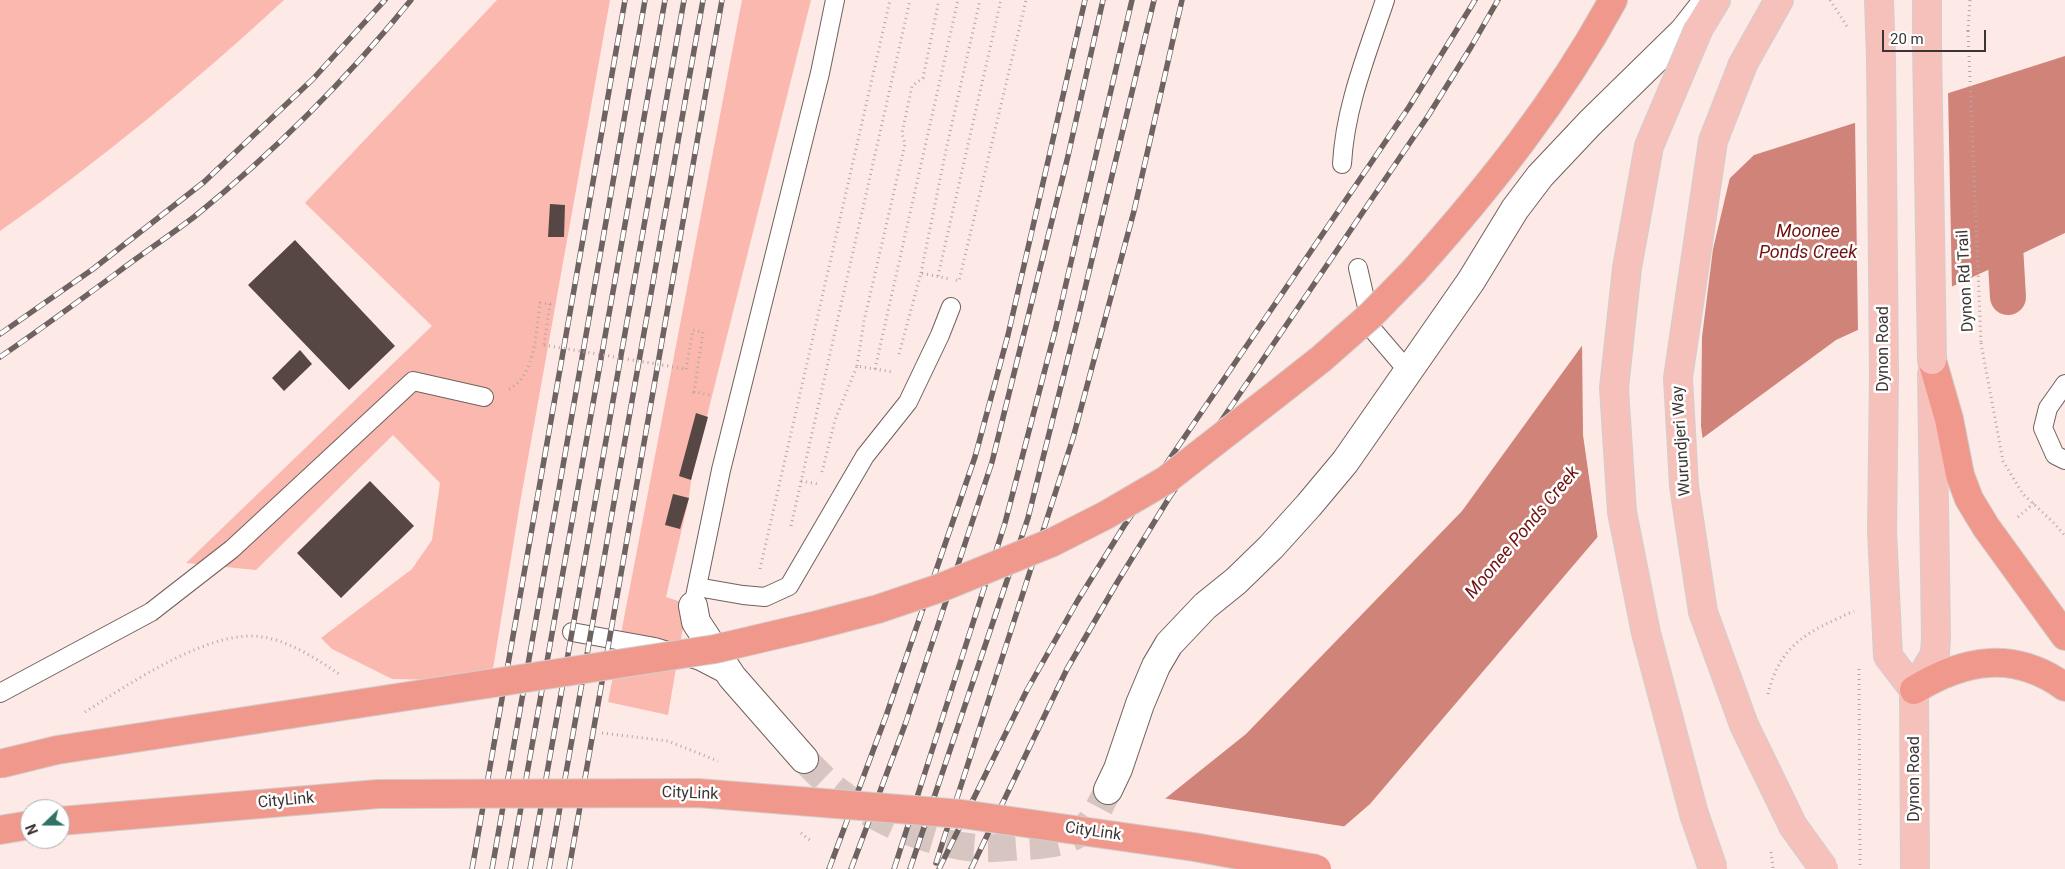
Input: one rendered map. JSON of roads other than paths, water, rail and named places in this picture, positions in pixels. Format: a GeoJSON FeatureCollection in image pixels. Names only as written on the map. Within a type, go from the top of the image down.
{"type":"FeatureCollection","features":[{"type":"Feature","properties":{"kind":"highway"},"geometry":{"type":"LineString","coordinates":[[0,764],[58,750],[716,649],[878,609],[940,588],[1053,542],[1166,480],[1322,359],[1371,315],[1455,225],[1535,125],[1570,74],[1613,0]]}},
{"type":"Feature","properties":{"kind":"highway"},"geometry":{"type":"LineString","coordinates":[[1932,360],[1949,419],[1960,475],[1969,499],[1986,527],[2065,636]]}},
{"type":"Feature","properties":{"kind":"highway"},"geometry":{"type":"LineString","coordinates":[[1914,690],[1954,669],[1996,662],[2030,669],[2050,677],[2065,687]]}},
{"type":"Feature","properties":{"kind":"highway","name":"CityLink"},"geometry":{"type":"LineString","coordinates":[[70,820],[378,794],[698,793],[962,814],[1194,847],[1317,869]]}},
{"type":"Feature","properties":{"kind":"highway"},"geometry":{"type":"LineString","coordinates":[[0,830],[20,827]]}},
{"type":"Feature","properties":{"kind":"main road"},"geometry":{"type":"LineString","coordinates":[[1713,869],[1694,814],[1646,633],[1622,512],[1614,388],[1627,268],[1649,146],[1699,28],[1716,0]]}},
{"type":"Feature","properties":{"kind":"main road","name":"Wurundjeri Way"},"geometry":{"type":"LineString","coordinates":[[1779,0],[1743,64],[1714,141],[1678,378],[1684,486],[1704,612],[1744,725],[1793,826],[1824,869]]}},
{"type":"Feature","properties":{"kind":"main road","name":"Dynon Road"},"geometry":{"type":"LineString","coordinates":[[1879,0],[1884,374],[1882,531],[1888,656],[1914,690],[1915,869]]}},
{"type":"Feature","properties":{"kind":"main road"},"geometry":{"type":"LineString","coordinates":[[1914,690],[1935,654],[1936,637],[1926,0]]}},
{"type":"Feature","properties":{"kind":"street"},"geometry":{"type":"LineString","coordinates":[[1108,790],[1118,769],[1140,704],[1156,666],[1169,644],[1204,606],[1236,581],[1271,547],[1345,462],[1470,281],[1515,209],[1540,176],[1590,123],[1684,31],[1708,0]]}},
{"type":"Feature","properties":{"kind":"street"},"geometry":{"type":"LineString","coordinates":[[695,597],[696,622],[732,677],[804,759]]}},
{"type":"Feature","properties":{"kind":"lane"},"geometry":{"type":"LineString","coordinates":[[835,0],[820,73],[721,470],[695,597],[765,596],[789,586],[865,456],[908,402],[940,335],[951,307]]}},
{"type":"Feature","properties":{"kind":"lane"},"geometry":{"type":"LineString","coordinates":[[1342,164],[1343,138],[1351,104],[1385,0]]}},
{"type":"Feature","properties":{"kind":"lane"},"geometry":{"type":"LineString","coordinates":[[1358,268],[1372,329],[1408,371]]}},
{"type":"Feature","properties":{"kind":"lane"},"geometry":{"type":"LineString","coordinates":[[0,693],[151,612],[232,549],[413,381],[484,397]]}},
{"type":"Feature","properties":{"kind":"lane"},"geometry":{"type":"LineString","coordinates":[[2065,384],[2048,408],[2043,428],[2055,455],[2065,460]]}},
{"type":"Feature","properties":{"kind":"lane"},"geometry":{"type":"LineString","coordinates":[[572,632],[655,647],[700,661],[732,677]]}},
{"type":"Feature","properties":{"kind":"water","name":"Moonee Ponds Creek"},"geometry":{"type":"Polygon","coordinates":[[[2065,56],[2065,233],[1836,340],[1647,479],[1370,804],[1295,869],[1048,869],[1116,838],[1246,734],[1462,511],[1642,263],[1754,155],[2065,56]]]}},
{"type":"Feature","properties":{"kind":"waterway"},"geometry":{"type":"LineString","coordinates":[[1993,214],[2005,246],[2008,297]]}},
{"type":"Feature","properties":{"kind":"tunnel"},"geometry":{"type":"LineString","coordinates":[[804,759],[838,791],[857,805],[889,823],[925,837],[960,846],[977,848],[1047,844],[1071,838],[1084,829],[1091,821],[1108,790]]}},
{"type":"Feature","properties":{"kind":"railway"},"geometry":{"type":"LineString","coordinates":[[0,334],[93,269],[204,182],[313,79],[385,0]]}},
{"type":"Feature","properties":{"kind":"railway"},"geometry":{"type":"LineString","coordinates":[[0,357],[186,223],[223,193],[281,141],[335,87],[411,0]]}},
{"type":"Feature","properties":{"kind":"railway"},"geometry":{"type":"LineString","coordinates":[[472,869],[625,0]]}},
{"type":"Feature","properties":{"kind":"railway"},"geometry":{"type":"LineString","coordinates":[[492,869],[645,0]]}},
{"type":"Feature","properties":{"kind":"railway"},"geometry":{"type":"LineString","coordinates":[[510,869],[665,0]]}},
{"type":"Feature","properties":{"kind":"railway"},"geometry":{"type":"LineString","coordinates":[[530,869],[684,0]]}},
{"type":"Feature","properties":{"kind":"railway"},"geometry":{"type":"LineString","coordinates":[[549,869],[703,0]]}},
{"type":"Feature","properties":{"kind":"railway"},"geometry":{"type":"LineString","coordinates":[[569,869],[722,0]]}},
{"type":"Feature","properties":{"kind":"railway"},"geometry":{"type":"LineString","coordinates":[[829,869],[886,716],[975,457],[1008,335],[1085,0]]}},
{"type":"Feature","properties":{"kind":"railway"},"geometry":{"type":"LineString","coordinates":[[851,869],[906,722],[992,462],[1068,156],[1103,0]]}},
{"type":"Feature","properties":{"kind":"railway"},"geometry":{"type":"LineString","coordinates":[[894,869],[1005,523],[1055,331],[1132,0]]}},
{"type":"Feature","properties":{"kind":"railway"},"geometry":{"type":"LineString","coordinates":[[910,869],[1028,518],[1154,0]]}},
{"type":"Feature","properties":{"kind":"railway"},"geometry":{"type":"LineString","coordinates":[[936,863],[1073,438],[1134,211],[1182,0]]}},
{"type":"Feature","properties":{"kind":"railway"},"geometry":{"type":"LineString","coordinates":[[939,869],[1027,690],[1078,600],[1124,526],[1409,107],[1475,0]]}},
{"type":"Feature","properties":{"kind":"railway"},"geometry":{"type":"LineString","coordinates":[[971,869],[1067,669],[1118,581],[1169,498],[1428,116],[1498,0]]}}]}
